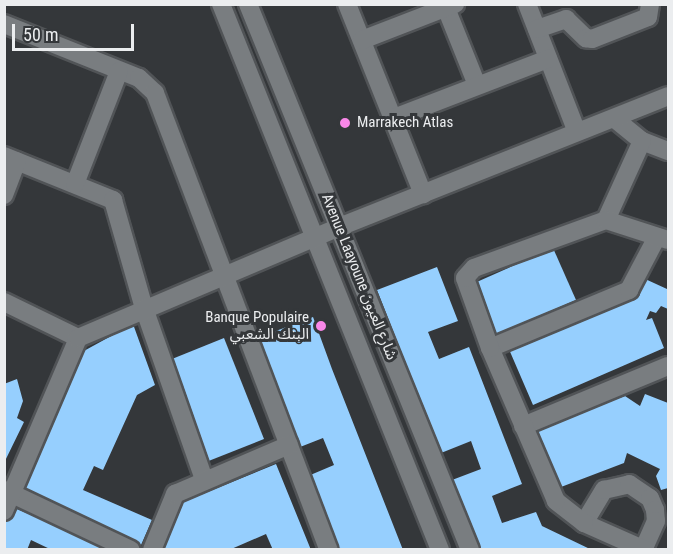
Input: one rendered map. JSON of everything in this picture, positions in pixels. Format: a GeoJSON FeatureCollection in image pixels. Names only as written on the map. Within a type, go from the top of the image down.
{"type":"FeatureCollection","features":[{"type":"Feature","properties":{"kind":"street"},"geometry":{"type":"LineString","coordinates":[[347,4],[423,194]]}},
{"type":"Feature","properties":{"kind":"street"},"geometry":{"type":"LineString","coordinates":[[527,4],[577,132]]}},
{"type":"Feature","properties":{"kind":"street"},"geometry":{"type":"LineString","coordinates":[[537,29],[566,19],[586,38],[592,39],[648,17],[650,4]]}},
{"type":"Feature","properties":{"kind":"street"},"geometry":{"type":"LineString","coordinates":[[218,6],[250,10]]}},
{"type":"Feature","properties":{"kind":"street","name":"Avenue Laayoune شارع العيون"},"geometry":{"type":"LineString","coordinates":[[218,6],[440,549]]}},
{"type":"Feature","properties":{"kind":"street"},"geometry":{"type":"LineString","coordinates":[[362,40],[451,6],[477,85]]}},
{"type":"Feature","properties":{"kind":"street","name":"Avenue Laayoune شارع العيون"},"geometry":{"type":"LineString","coordinates":[[250,10],[470,549]]}},
{"type":"Feature","properties":{"kind":"street"},"geometry":{"type":"LineString","coordinates":[[4,24],[149,84],[155,93],[329,549]]}},
{"type":"Feature","properties":{"kind":"street"},"geometry":{"type":"LineString","coordinates":[[394,118],[548,59]]}},
{"type":"Feature","properties":{"kind":"street"},"geometry":{"type":"LineString","coordinates":[[75,184],[119,71]]}},
{"type":"Feature","properties":{"kind":"street"},"geometry":{"type":"LineString","coordinates":[[4,511],[8,492],[78,338],[313,237],[669,96]]}},
{"type":"Feature","properties":{"kind":"street"},"geometry":{"type":"LineString","coordinates":[[614,118],[642,141],[669,151]]}},
{"type":"Feature","properties":{"kind":"street"},"geometry":{"type":"LineString","coordinates":[[606,220],[642,141]]}},
{"type":"Feature","properties":{"kind":"street"},"geometry":{"type":"LineString","coordinates":[[4,195],[11,159],[107,196],[117,208],[144,308],[204,479]]}},
{"type":"Feature","properties":{"kind":"street"},"geometry":{"type":"LineString","coordinates":[[490,348],[629,290],[663,238],[606,220],[468,273],[465,286],[490,348],[523,426],[556,501],[584,523],[645,549],[656,521],[655,510],[650,498],[629,484],[604,490],[584,523]]}},
{"type":"Feature","properties":{"kind":"street"},"geometry":{"type":"LineString","coordinates":[[4,302],[78,338]]}},
{"type":"Feature","properties":{"kind":"street"},"geometry":{"type":"LineString","coordinates":[[523,426],[669,366]]}},
{"type":"Feature","properties":{"kind":"street"},"geometry":{"type":"LineString","coordinates":[[152,549],[175,494],[204,479],[289,445]]}},
{"type":"Feature","properties":{"kind":"street"},"geometry":{"type":"LineString","coordinates":[[8,492],[131,549]]}},
{"type":"Feature","properties":{"kind":"building"},"geometry":{"type":"Polygon","coordinates":[[[553,248],[576,300],[493,336],[470,285],[553,248]]]}},
{"type":"Feature","properties":{"kind":"building"},"geometry":{"type":"Polygon","coordinates":[[[437,267],[458,321],[428,332],[439,359],[469,347],[522,484],[492,496],[502,523],[536,512],[542,526],[592,550],[479,550],[452,480],[481,469],[471,441],[441,453],[377,290],[437,267]]]}},
{"type":"Feature","properties":{"kind":"building"},"geometry":{"type":"Polygon","coordinates":[[[643,278],[667,289],[668,286],[668,309],[661,306],[656,313],[650,311],[646,320],[652,318],[664,348],[533,405],[508,347],[643,278]]]}},
{"type":"Feature","properties":{"kind":"building"},"geometry":{"type":"Polygon","coordinates":[[[313,317],[403,550],[338,550],[308,476],[334,465],[323,438],[295,449],[252,340],[313,317]]]}},
{"type":"Feature","properties":{"kind":"building"},"geometry":{"type":"Polygon","coordinates":[[[133,324],[155,385],[137,395],[103,470],[94,466],[83,490],[152,520],[141,545],[18,491],[82,352],[133,324]]]}},
{"type":"Feature","properties":{"kind":"building"},"geometry":{"type":"Polygon","coordinates":[[[224,338],[264,439],[206,462],[167,361],[224,338]]]}},
{"type":"Feature","properties":{"kind":"building"},"geometry":{"type":"Polygon","coordinates":[[[17,379],[23,401],[17,418],[24,422],[4,463],[4,384],[17,379]]]}},
{"type":"Feature","properties":{"kind":"building"},"geometry":{"type":"Polygon","coordinates":[[[645,394],[668,403],[668,488],[661,490],[656,476],[660,469],[627,453],[624,463],[561,487],[535,428],[625,396],[640,406],[645,394]]]}},
{"type":"Feature","properties":{"kind":"building"},"geometry":{"type":"Polygon","coordinates":[[[276,464],[311,550],[273,550],[266,534],[229,550],[159,550],[178,504],[276,464]]]}},
{"type":"Feature","properties":{"kind":"building"},"geometry":{"type":"Polygon","coordinates":[[[12,507],[106,546],[104,550],[52,550],[31,540],[27,550],[4,548],[4,523],[12,507]]]}},
{"type":"Feature","properties":{"kind":"place","name":"Marrakech Atlas"},"geometry":{"type":"Point","coordinates":[345,123]}},
{"type":"Feature","properties":{"kind":"place","name":"Banque Populaire البنك الشعبي"},"geometry":{"type":"Point","coordinates":[321,326]}}]}
